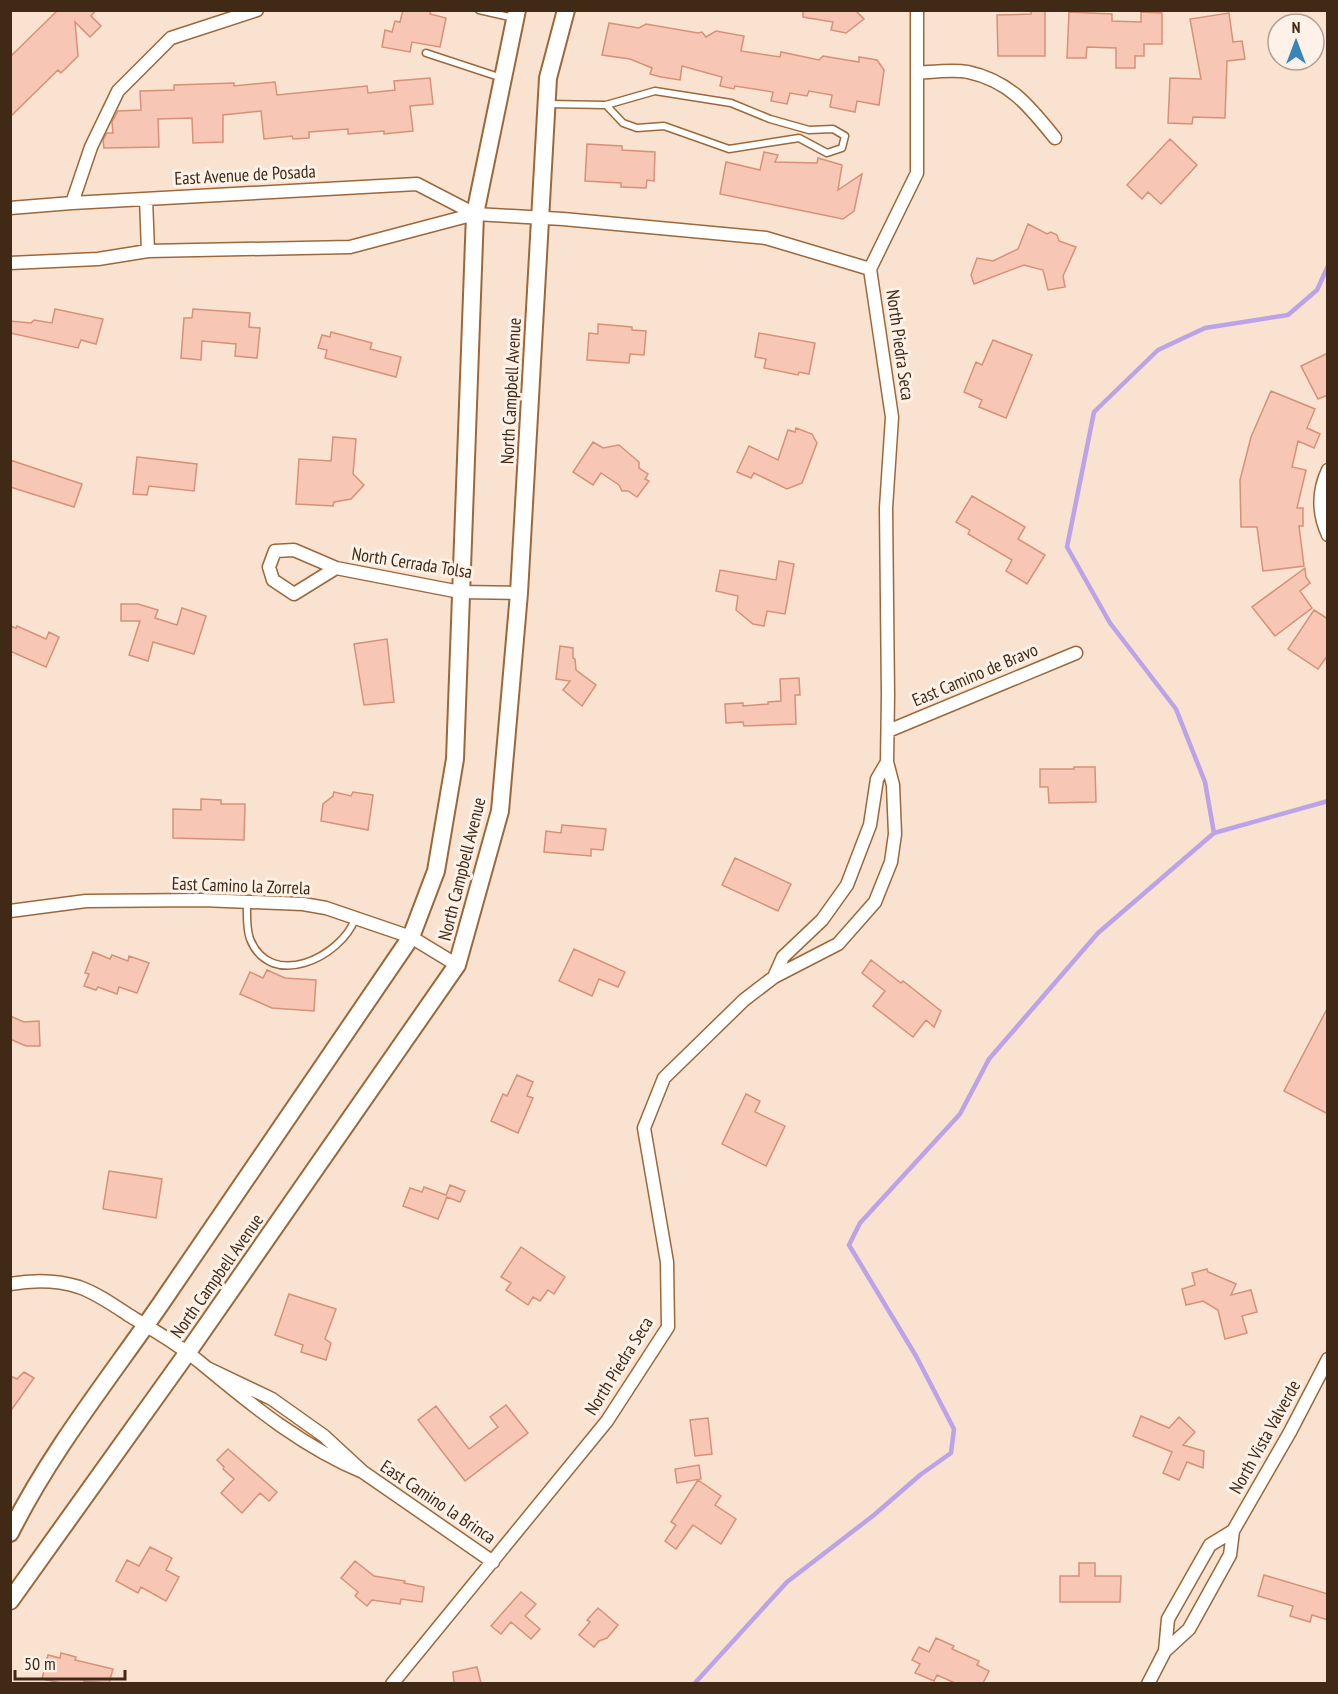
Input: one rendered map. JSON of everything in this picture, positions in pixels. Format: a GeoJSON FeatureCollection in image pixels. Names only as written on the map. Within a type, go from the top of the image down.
{"type":"FeatureCollection","features":[{"type":"Feature","properties":{"kind":"main road","name":"North Campbell Avenue"},"geometry":{"type":"LineString","coordinates":[[10,1600],[188,1352],[457,965],[500,811],[519,593],[548,78],[566,10]]}},
{"type":"Feature","properties":{"kind":"main road","name":"North Campbell Avenue"},"geometry":{"type":"LineString","coordinates":[[10,1533],[52,1459],[93,1397],[146,1325],[411,937],[436,871],[455,759],[475,214],[516,14]]}},
{"type":"Feature","properties":{"kind":"street"},"geometry":{"type":"LineString","coordinates":[[72,203],[91,147],[118,91],[171,38],[257,10]]}},
{"type":"Feature","properties":{"kind":"street"},"geometry":{"type":"LineString","coordinates":[[870,269],[917,173],[917,10]]}},
{"type":"Feature","properties":{"kind":"street"},"geometry":{"type":"LineString","coordinates":[[917,73],[967,72],[1003,86],[1028,105],[1054,138]]}},
{"type":"Feature","properties":{"kind":"street","name":"East Avenue de Posada"},"geometry":{"type":"LineString","coordinates":[[10,208],[417,184],[475,214]]}},
{"type":"Feature","properties":{"kind":"street"},"geometry":{"type":"LineString","coordinates":[[146,199],[148,251]]}},
{"type":"Feature","properties":{"kind":"street","name":"East Avenue de Posada"},"geometry":{"type":"LineString","coordinates":[[10,263],[98,259],[148,251],[350,247],[475,214],[541,218]]}},
{"type":"Feature","properties":{"kind":"street","name":"North Piedra Seca"},"geometry":{"type":"LineString","coordinates":[[392,1683],[494,1562],[607,1421],[668,1327],[667,1262],[644,1128],[664,1078],[744,1000],[774,977],[838,944],[875,902],[891,862],[895,834],[893,785],[886,762],[888,731],[886,508],[892,417],[870,269],[766,238],[541,218]]}},
{"type":"Feature","properties":{"kind":"street"},"geometry":{"type":"LineString","coordinates":[[1328,470],[1321,486],[1321,513],[1328,534]]}},
{"type":"Feature","properties":{"kind":"street","name":"North Cerrada Tolsa"},"geometry":{"type":"LineString","coordinates":[[336,568],[294,594],[273,580],[269,567],[276,551],[294,550],[336,568],[460,592],[519,593]]}},
{"type":"Feature","properties":{"kind":"street","name":"East Camino de Bravo"},"geometry":{"type":"LineString","coordinates":[[888,731],[1076,653]]}},
{"type":"Feature","properties":{"kind":"street","name":"North Piedra Seca"},"geometry":{"type":"LineString","coordinates":[[774,977],[783,957],[822,920],[847,885],[870,825],[877,779],[886,762]]}},
{"type":"Feature","properties":{"kind":"street","name":"East Camino la Zorrela"},"geometry":{"type":"LineString","coordinates":[[10,911],[86,901],[202,900],[303,904],[326,908],[411,937],[457,965]]}},
{"type":"Feature","properties":{"kind":"street"},"geometry":{"type":"LineString","coordinates":[[10,1284],[45,1281],[79,1288],[101,1297],[188,1352]]}},
{"type":"Feature","properties":{"kind":"street","name":"East Camino la Brinca"},"geometry":{"type":"LineString","coordinates":[[188,1352],[207,1368],[272,1399],[324,1436],[363,1472],[494,1562]]}},
{"type":"Feature","properties":{"kind":"street","name":"North Vista Valverde"},"geometry":{"type":"LineString","coordinates":[[1148,1683],[1165,1652],[1189,1629],[1230,1556],[1233,1531],[1290,1432],[1328,1359]]}},
{"type":"Feature","properties":{"kind":"street","name":"North Vista Valverde"},"geometry":{"type":"LineString","coordinates":[[1165,1652],[1168,1619],[1204,1554],[1210,1545],[1233,1531]]}},
{"type":"Feature","properties":{"kind":"lane"},"geometry":{"type":"LineString","coordinates":[[479,10],[516,14]]}},
{"type":"Feature","properties":{"kind":"lane"},"geometry":{"type":"LineString","coordinates":[[426,53],[503,78]]}},
{"type":"Feature","properties":{"kind":"lane"},"geometry":{"type":"LineString","coordinates":[[547,104],[606,105],[656,91],[731,103],[770,119],[808,130],[833,129],[845,136],[842,148],[827,153],[799,138],[729,148],[664,126],[637,128],[622,123],[606,105]]}},
{"type":"Feature","properties":{"kind":"lane"},"geometry":{"type":"LineString","coordinates":[[247,902],[248,927],[257,951],[270,961],[283,965],[303,965],[315,959],[345,937],[355,919]]}},
{"type":"Feature","properties":{"kind":"building"},"geometry":{"type":"Polygon","coordinates":[[[58,10],[96,10],[91,16],[101,26],[90,37],[75,22],[78,56],[61,73],[58,70],[10,117],[10,57],[58,10]]]}},
{"type":"Feature","properties":{"kind":"building"},"geometry":{"type":"Polygon","coordinates":[[[403,10],[431,10],[430,14],[446,18],[440,47],[412,42],[410,52],[382,47],[385,30],[392,32],[395,21],[400,22],[403,10]]]}},
{"type":"Feature","properties":{"kind":"building"},"geometry":{"type":"Polygon","coordinates":[[[803,10],[855,10],[864,19],[846,33],[831,30],[833,22],[803,17],[803,10]]]}},
{"type":"Feature","properties":{"kind":"building"},"geometry":{"type":"Polygon","coordinates":[[[1031,10],[1045,10],[1045,56],[998,56],[997,15],[1031,14],[1031,10]]]}},
{"type":"Feature","properties":{"kind":"building"},"geometry":{"type":"Polygon","coordinates":[[[1069,12],[1112,14],[1112,21],[1141,22],[1141,12],[1162,13],[1162,44],[1144,44],[1144,56],[1135,56],[1135,68],[1116,68],[1116,48],[1087,47],[1086,58],[1067,58],[1069,12]]]}},
{"type":"Feature","properties":{"kind":"building"},"geometry":{"type":"Polygon","coordinates":[[[1229,13],[1233,42],[1242,41],[1245,59],[1227,61],[1225,118],[1193,117],[1192,124],[1168,123],[1170,78],[1201,79],[1190,19],[1229,13]]]}},
{"type":"Feature","properties":{"kind":"building"},"geometry":{"type":"Polygon","coordinates":[[[609,23],[639,28],[646,24],[702,32],[706,37],[716,31],[744,36],[741,51],[780,57],[781,52],[819,60],[823,56],[859,62],[859,57],[877,60],[884,70],[879,105],[857,101],[855,112],[830,107],[832,95],[809,91],[807,96],[790,93],[787,104],[771,101],[773,92],[720,86],[722,77],[682,66],[680,80],[650,74],[652,68],[630,59],[602,55],[609,23]]]}},
{"type":"Feature","properties":{"kind":"building"},"geometry":{"type":"Polygon","coordinates":[[[430,78],[433,104],[410,106],[413,131],[348,134],[348,129],[309,132],[309,138],[293,139],[292,136],[264,139],[261,111],[223,115],[223,142],[193,143],[192,118],[158,119],[159,147],[104,148],[103,140],[107,133],[113,133],[112,122],[118,111],[141,110],[140,91],[174,90],[174,85],[234,83],[234,86],[275,82],[277,95],[367,86],[368,93],[395,90],[394,81],[430,78]]]}},
{"type":"Feature","properties":{"kind":"building"},"geometry":{"type":"Polygon","coordinates":[[[1170,139],[1197,165],[1161,204],[1148,192],[1142,199],[1127,185],[1170,139]]]}},
{"type":"Feature","properties":{"kind":"building"},"geometry":{"type":"Polygon","coordinates":[[[587,144],[622,146],[622,150],[655,152],[654,181],[647,180],[646,188],[621,187],[621,183],[585,181],[587,144]]]}},
{"type":"Feature","properties":{"kind":"building"},"geometry":{"type":"Polygon","coordinates":[[[764,152],[778,155],[775,162],[817,163],[818,158],[842,165],[838,190],[862,174],[854,211],[843,219],[720,194],[726,162],[760,170],[764,152]]]}},
{"type":"Feature","properties":{"kind":"building"},"geometry":{"type":"Polygon","coordinates":[[[1028,224],[1047,234],[1051,232],[1057,235],[1059,241],[1076,247],[1063,276],[1065,287],[1048,290],[1043,270],[1024,265],[974,284],[971,275],[977,258],[993,261],[1018,249],[1028,224]]]}},
{"type":"Feature","properties":{"kind":"building"},"geometry":{"type":"Polygon","coordinates":[[[55,309],[103,319],[96,344],[81,340],[78,348],[10,333],[10,321],[31,323],[34,320],[52,323],[55,309]]]}},
{"type":"Feature","properties":{"kind":"building"},"geometry":{"type":"Polygon","coordinates":[[[193,309],[250,313],[249,327],[260,328],[257,358],[235,356],[236,344],[202,341],[201,360],[181,358],[184,318],[192,318],[193,309]]]}},
{"type":"Feature","properties":{"kind":"building"},"geometry":{"type":"Polygon","coordinates":[[[598,324],[632,327],[632,330],[646,331],[644,355],[630,354],[629,363],[587,360],[589,333],[598,334],[598,324]]]}},
{"type":"Feature","properties":{"kind":"building"},"geometry":{"type":"Polygon","coordinates":[[[331,332],[372,343],[370,349],[401,357],[396,377],[325,358],[327,350],[318,348],[322,335],[330,337],[331,332]]]}},
{"type":"Feature","properties":{"kind":"building"},"geometry":{"type":"Polygon","coordinates":[[[759,333],[815,343],[809,374],[799,372],[798,375],[764,368],[766,359],[755,357],[759,333]]]}},
{"type":"Feature","properties":{"kind":"building"},"geometry":{"type":"Polygon","coordinates":[[[993,340],[1032,355],[1006,418],[979,407],[982,400],[964,392],[976,362],[982,365],[993,340]]]}},
{"type":"Feature","properties":{"kind":"building"},"geometry":{"type":"Polygon","coordinates":[[[1328,353],[1328,395],[1318,399],[1301,366],[1328,353]]]}},
{"type":"Feature","properties":{"kind":"building"},"geometry":{"type":"Polygon","coordinates":[[[1271,391],[1315,409],[1307,428],[1320,434],[1314,448],[1298,441],[1292,467],[1306,470],[1297,508],[1303,508],[1303,526],[1299,526],[1304,566],[1263,571],[1257,527],[1241,527],[1240,480],[1251,437],[1271,391]]]}},
{"type":"Feature","properties":{"kind":"building"},"geometry":{"type":"Polygon","coordinates":[[[796,428],[812,434],[817,443],[802,483],[787,489],[754,473],[751,478],[737,472],[749,446],[778,460],[788,430],[795,432],[796,428]]]}},
{"type":"Feature","properties":{"kind":"building"},"geometry":{"type":"Polygon","coordinates":[[[333,437],[356,439],[353,474],[364,485],[351,499],[334,502],[333,506],[296,504],[299,459],[331,461],[333,437]]]}},
{"type":"Feature","properties":{"kind":"building"},"geometry":{"type":"Polygon","coordinates":[[[593,442],[603,448],[619,445],[639,462],[639,468],[648,474],[645,479],[649,481],[637,497],[628,491],[622,491],[619,485],[601,473],[593,485],[573,472],[593,442]]]}},
{"type":"Feature","properties":{"kind":"building"},"geometry":{"type":"Polygon","coordinates":[[[137,457],[197,464],[194,491],[149,486],[147,495],[133,494],[137,457]]]}},
{"type":"Feature","properties":{"kind":"building"},"geometry":{"type":"Polygon","coordinates":[[[10,460],[82,484],[74,507],[10,487],[10,460]]]}},
{"type":"Feature","properties":{"kind":"building"},"geometry":{"type":"Polygon","coordinates":[[[972,496],[1025,527],[1018,539],[1045,555],[1027,584],[1006,571],[1012,560],[968,534],[970,530],[956,522],[972,496]]]}},
{"type":"Feature","properties":{"kind":"building"},"geometry":{"type":"Polygon","coordinates":[[[779,561],[794,564],[785,614],[767,611],[764,626],[753,624],[736,610],[738,596],[716,591],[720,570],[776,580],[779,561]]]}},
{"type":"Feature","properties":{"kind":"building"},"geometry":{"type":"Polygon","coordinates":[[[1305,568],[1306,577],[1310,583],[1300,591],[1312,608],[1275,636],[1252,607],[1305,568]]]}},
{"type":"Feature","properties":{"kind":"building"},"geometry":{"type":"Polygon","coordinates":[[[121,604],[138,604],[158,610],[155,618],[177,625],[182,608],[206,616],[194,654],[153,642],[148,661],[129,655],[140,621],[121,621],[121,604]]]}},
{"type":"Feature","properties":{"kind":"building"},"geometry":{"type":"Polygon","coordinates":[[[1314,610],[1328,619],[1328,655],[1318,669],[1288,649],[1314,610]]]}},
{"type":"Feature","properties":{"kind":"building"},"geometry":{"type":"Polygon","coordinates":[[[10,626],[16,628],[17,626],[46,639],[49,632],[59,637],[46,667],[10,651],[10,626]]]}},
{"type":"Feature","properties":{"kind":"building"},"geometry":{"type":"Polygon","coordinates":[[[387,639],[394,702],[364,705],[354,644],[387,639]]]}},
{"type":"Feature","properties":{"kind":"building"},"geometry":{"type":"Polygon","coordinates":[[[560,646],[573,648],[576,670],[596,685],[582,706],[563,690],[570,681],[556,679],[560,646]]]}},
{"type":"Feature","properties":{"kind":"building"},"geometry":{"type":"Polygon","coordinates":[[[799,678],[800,695],[795,695],[796,724],[744,726],[743,722],[726,723],[725,704],[743,703],[743,706],[781,701],[780,679],[799,678]]]}},
{"type":"Feature","properties":{"kind":"building"},"geometry":{"type":"Polygon","coordinates":[[[1074,767],[1095,767],[1096,802],[1049,803],[1048,787],[1040,787],[1040,769],[1074,769],[1074,767]]]}},
{"type":"Feature","properties":{"kind":"building"},"geometry":{"type":"Polygon","coordinates":[[[334,792],[351,796],[353,792],[373,795],[368,830],[321,821],[323,804],[333,796],[334,792]]]}},
{"type":"Feature","properties":{"kind":"building"},"geometry":{"type":"Polygon","coordinates":[[[201,799],[221,800],[221,804],[245,804],[244,840],[173,838],[173,809],[201,810],[201,799]]]}},
{"type":"Feature","properties":{"kind":"building"},"geometry":{"type":"Polygon","coordinates":[[[562,825],[606,829],[603,850],[591,849],[591,856],[544,852],[546,831],[561,833],[562,825]]]}},
{"type":"Feature","properties":{"kind":"building"},"geometry":{"type":"Polygon","coordinates":[[[735,858],[791,884],[778,911],[722,885],[735,858]]]}},
{"type":"Feature","properties":{"kind":"building"},"geometry":{"type":"Polygon","coordinates":[[[574,949],[625,972],[618,987],[599,979],[592,996],[559,981],[574,949]]]}},
{"type":"Feature","properties":{"kind":"building"},"geometry":{"type":"Polygon","coordinates":[[[93,952],[110,959],[112,955],[128,961],[129,956],[149,963],[137,993],[119,987],[117,994],[98,987],[96,990],[84,986],[89,974],[85,973],[93,952]]]}},
{"type":"Feature","properties":{"kind":"building"},"geometry":{"type":"Polygon","coordinates":[[[871,960],[901,983],[903,981],[941,1011],[934,1027],[926,1020],[913,1037],[873,1006],[885,991],[862,973],[871,960]]]}},
{"type":"Feature","properties":{"kind":"building"},"geometry":{"type":"Polygon","coordinates":[[[267,970],[285,978],[316,980],[314,1011],[272,1008],[240,994],[250,972],[263,978],[267,970]]]}},
{"type":"Feature","properties":{"kind":"building"},"geometry":{"type":"Polygon","coordinates":[[[1328,1007],[1328,1114],[1284,1091],[1328,1007]]]}},
{"type":"Feature","properties":{"kind":"building"},"geometry":{"type":"Polygon","coordinates":[[[10,1016],[24,1022],[39,1021],[40,1046],[26,1046],[10,1039],[10,1016]]]}},
{"type":"Feature","properties":{"kind":"building"},"geometry":{"type":"Polygon","coordinates":[[[517,1075],[533,1082],[527,1096],[533,1098],[518,1133],[491,1121],[503,1094],[507,1096],[517,1075]]]}},
{"type":"Feature","properties":{"kind":"building"},"geometry":{"type":"Polygon","coordinates":[[[746,1094],[760,1101],[755,1112],[785,1126],[766,1166],[722,1144],[746,1094]]]}},
{"type":"Feature","properties":{"kind":"building"},"geometry":{"type":"Polygon","coordinates":[[[109,1171],[162,1179],[156,1218],[103,1209],[109,1171]]]}},
{"type":"Feature","properties":{"kind":"building"},"geometry":{"type":"Polygon","coordinates":[[[450,1185],[465,1191],[460,1202],[447,1197],[438,1219],[403,1206],[410,1188],[422,1192],[424,1187],[446,1195],[450,1185]]]}},
{"type":"Feature","properties":{"kind":"building"},"geometry":{"type":"Polygon","coordinates":[[[521,1247],[565,1277],[554,1294],[548,1290],[540,1301],[533,1297],[528,1305],[506,1290],[511,1283],[501,1277],[521,1247]]]}},
{"type":"Feature","properties":{"kind":"building"},"geometry":{"type":"Polygon","coordinates":[[[1207,1269],[1208,1272],[1236,1284],[1231,1295],[1251,1290],[1257,1312],[1242,1316],[1247,1333],[1225,1339],[1218,1310],[1203,1301],[1186,1305],[1182,1289],[1195,1285],[1192,1273],[1207,1269]]]}},
{"type":"Feature","properties":{"kind":"building"},"geometry":{"type":"Polygon","coordinates":[[[289,1294],[336,1309],[325,1339],[331,1343],[326,1360],[301,1352],[303,1345],[275,1335],[289,1294]]]}},
{"type":"Feature","properties":{"kind":"building"},"geometry":{"type":"Polygon","coordinates":[[[24,1372],[34,1378],[10,1412],[10,1376],[17,1379],[24,1372]]]}},
{"type":"Feature","properties":{"kind":"building"},"geometry":{"type":"Polygon","coordinates":[[[506,1405],[528,1433],[465,1481],[418,1420],[436,1406],[469,1449],[498,1427],[490,1417],[506,1405]]]}},
{"type":"Feature","properties":{"kind":"building"},"geometry":{"type":"Polygon","coordinates":[[[1141,1416],[1169,1428],[1179,1417],[1195,1432],[1183,1445],[1204,1451],[1203,1468],[1187,1462],[1179,1480],[1163,1473],[1172,1452],[1133,1436],[1141,1416]]]}},
{"type":"Feature","properties":{"kind":"building"},"geometry":{"type":"Polygon","coordinates":[[[708,1418],[712,1454],[695,1456],[690,1420],[708,1418]]]}},
{"type":"Feature","properties":{"kind":"building"},"geometry":{"type":"Polygon","coordinates":[[[228,1449],[277,1492],[269,1501],[260,1493],[242,1513],[221,1493],[234,1479],[217,1460],[228,1449]]]}},
{"type":"Feature","properties":{"kind":"building"},"geometry":{"type":"Polygon","coordinates":[[[699,1465],[701,1479],[677,1483],[675,1469],[699,1465]]]}},
{"type":"Feature","properties":{"kind":"building"},"geometry":{"type":"Polygon","coordinates":[[[698,1480],[721,1496],[715,1505],[736,1519],[721,1544],[693,1525],[676,1549],[665,1541],[676,1525],[671,1522],[698,1480]]]}},
{"type":"Feature","properties":{"kind":"building"},"geometry":{"type":"Polygon","coordinates":[[[150,1547],[172,1558],[166,1570],[179,1577],[166,1601],[141,1587],[138,1593],[116,1581],[127,1560],[139,1566],[150,1547]]]}},
{"type":"Feature","properties":{"kind":"building"},"geometry":{"type":"Polygon","coordinates":[[[355,1561],[374,1576],[424,1587],[422,1602],[401,1599],[400,1604],[372,1600],[367,1606],[355,1596],[358,1592],[341,1578],[355,1561]]]}},
{"type":"Feature","properties":{"kind":"building"},"geometry":{"type":"Polygon","coordinates":[[[1079,1563],[1095,1563],[1095,1576],[1121,1576],[1120,1602],[1060,1602],[1060,1576],[1079,1576],[1079,1563]]]}},
{"type":"Feature","properties":{"kind":"building"},"geometry":{"type":"Polygon","coordinates":[[[1264,1575],[1328,1594],[1328,1620],[1312,1615],[1310,1622],[1290,1616],[1293,1606],[1258,1596],[1264,1575]]]}},
{"type":"Feature","properties":{"kind":"building"},"geometry":{"type":"Polygon","coordinates":[[[521,1592],[536,1604],[525,1616],[540,1629],[531,1639],[511,1622],[501,1634],[491,1626],[521,1592]]]}},
{"type":"Feature","properties":{"kind":"building"},"geometry":{"type":"Polygon","coordinates":[[[598,1608],[618,1625],[607,1638],[599,1641],[594,1647],[579,1635],[590,1622],[587,1620],[598,1608]]]}},
{"type":"Feature","properties":{"kind":"building"},"geometry":{"type":"Polygon","coordinates":[[[936,1638],[954,1646],[952,1649],[979,1661],[977,1665],[989,1671],[983,1683],[955,1683],[937,1675],[934,1681],[915,1673],[920,1664],[912,1660],[919,1647],[929,1652],[936,1638]]]}},
{"type":"Feature","properties":{"kind":"building"},"geometry":{"type":"Polygon","coordinates":[[[61,1653],[76,1657],[75,1660],[113,1669],[109,1683],[84,1681],[83,1683],[61,1683],[42,1679],[48,1655],[60,1658],[61,1653]]]}},
{"type":"Feature","properties":{"kind":"building"},"geometry":{"type":"Polygon","coordinates":[[[477,1667],[481,1683],[454,1683],[453,1672],[477,1667]]]}},
{"type":"Feature","properties":{"kind":"waterway"},"geometry":{"type":"LineString","coordinates":[[694,1684],[787,1582],[874,1515],[920,1475],[951,1453],[954,1429],[916,1356],[849,1245],[860,1223],[960,1114],[989,1059],[1098,933],[1214,833],[1205,782],[1176,709],[1110,623],[1067,547],[1094,412],[1158,350],[1205,328],[1288,315],[1317,290],[1328,266]]}},
{"type":"Feature","properties":{"kind":"waterway"},"geometry":{"type":"LineString","coordinates":[[1214,833],[1328,801]]}}]}
